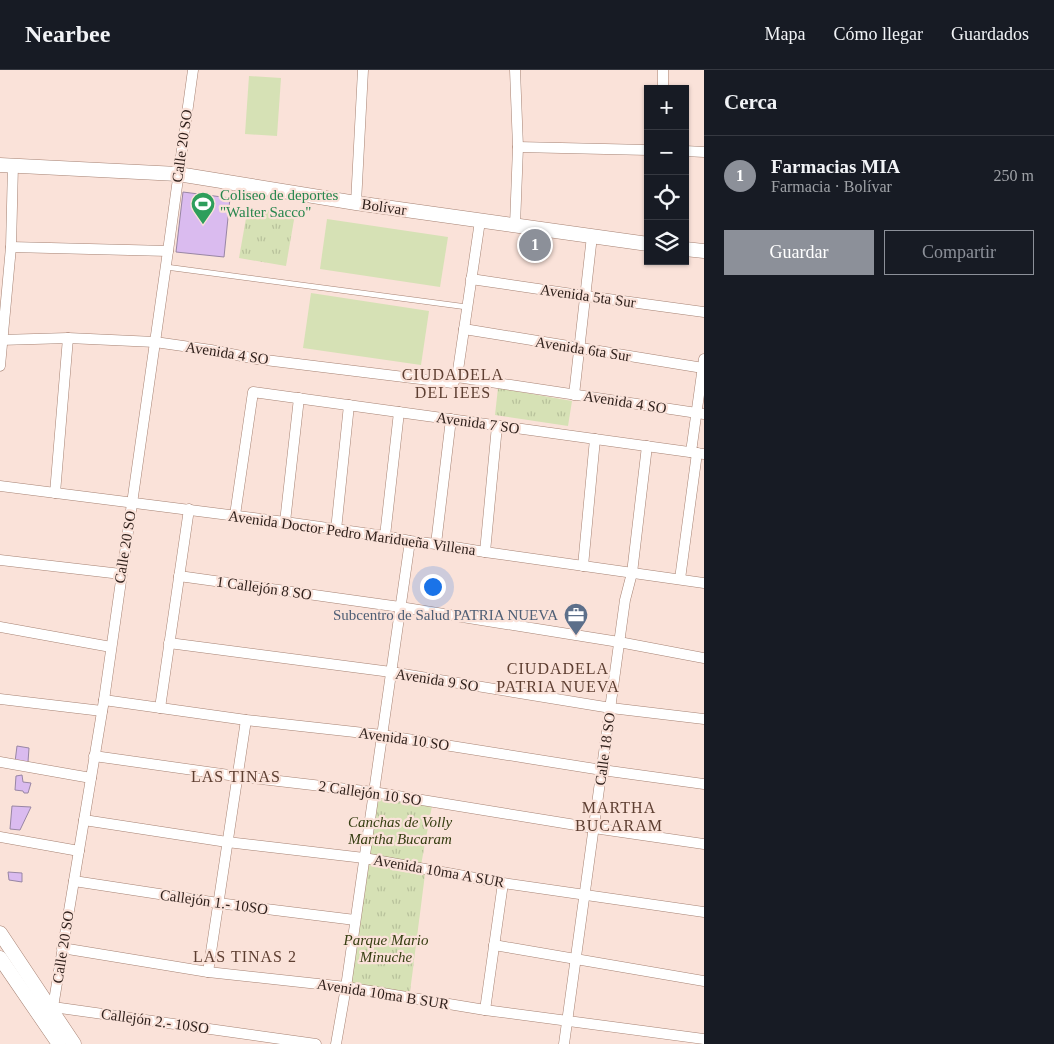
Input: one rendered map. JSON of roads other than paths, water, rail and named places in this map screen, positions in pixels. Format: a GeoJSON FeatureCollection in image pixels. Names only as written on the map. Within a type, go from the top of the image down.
{"type":"FeatureCollection","features":[{"type":"Feature","properties":{"kind":"street","name":"Calle 20 SO"},"geometry":{"type":"LineString","coordinates":[[48,1011],[74,882],[104,700],[193,70]]}},
{"type":"Feature","properties":{"kind":"street"},"geometry":{"type":"LineString","coordinates":[[356,203],[363,70]]}},
{"type":"Feature","properties":{"kind":"street"},"geometry":{"type":"LineString","coordinates":[[515,70],[518,147],[516,225]]}},
{"type":"Feature","properties":{"kind":"street"},"geometry":{"type":"LineString","coordinates":[[663,70],[663,85]]}},
{"type":"Feature","properties":{"kind":"street"},"geometry":{"type":"LineString","coordinates":[[518,147],[644,150]]}},
{"type":"Feature","properties":{"kind":"street"},"geometry":{"type":"LineString","coordinates":[[689,151],[704,152]]}},
{"type":"Feature","properties":{"kind":"street","name":"Bolívar"},"geometry":{"type":"LineString","coordinates":[[6,165],[178,174],[356,203],[644,243]]}},
{"type":"Feature","properties":{"kind":"street"},"geometry":{"type":"LineString","coordinates":[[0,366],[11,247],[6,165]]}},
{"type":"Feature","properties":{"kind":"street"},"geometry":{"type":"LineString","coordinates":[[455,380],[480,221]]}},
{"type":"Feature","properties":{"kind":"street"},"geometry":{"type":"LineString","coordinates":[[574,395],[592,236]]}},
{"type":"Feature","properties":{"kind":"street"},"geometry":{"type":"LineString","coordinates":[[11,247],[168,251]]}},
{"type":"Feature","properties":{"kind":"street"},"geometry":{"type":"LineString","coordinates":[[689,249],[704,251]]}},
{"type":"Feature","properties":{"kind":"street","name":"Avenida 5ta Sur"},"geometry":{"type":"LineString","coordinates":[[471,279],[704,312]]}},
{"type":"Feature","properties":{"kind":"street","name":"Avenida 6ta Sur"},"geometry":{"type":"LineString","coordinates":[[464,330],[579,348],[703,364]]}},
{"type":"Feature","properties":{"kind":"street"},"geometry":{"type":"LineString","coordinates":[[55,493],[68,338]]}},
{"type":"Feature","properties":{"kind":"street","name":"Avenida 4 SO"},"geometry":{"type":"LineString","coordinates":[[1,340],[68,338],[155,342],[257,359],[455,380],[700,414]]}},
{"type":"Feature","properties":{"kind":"street"},"geometry":{"type":"LineString","coordinates":[[680,579],[698,453],[703,364]]}},
{"type":"Feature","properties":{"kind":"street","name":"Avenida 7 SO"},"geometry":{"type":"LineString","coordinates":[[235,516],[252,392],[698,453]]}},
{"type":"Feature","properties":{"kind":"street"},"geometry":{"type":"LineString","coordinates":[[285,522],[299,398]]}},
{"type":"Feature","properties":{"kind":"street"},"geometry":{"type":"LineString","coordinates":[[336,530],[349,405]]}},
{"type":"Feature","properties":{"kind":"street"},"geometry":{"type":"LineString","coordinates":[[385,536],[399,412]]}},
{"type":"Feature","properties":{"kind":"street"},"geometry":{"type":"LineString","coordinates":[[436,544],[451,419]]}},
{"type":"Feature","properties":{"kind":"street"},"geometry":{"type":"LineString","coordinates":[[485,552],[497,426]]}},
{"type":"Feature","properties":{"kind":"street"},"geometry":{"type":"LineString","coordinates":[[583,566],[595,439]]}},
{"type":"Feature","properties":{"kind":"street","name":"Calle 18 SO"},"geometry":{"type":"LineString","coordinates":[[564,1044],[625,600],[632,573],[647,446]]}},
{"type":"Feature","properties":{"kind":"street","name":"Avenida Doctor Pedro Maridueña Villena"},"geometry":{"type":"LineString","coordinates":[[0,486],[285,522],[385,536],[410,542],[436,544],[704,583]]}},
{"type":"Feature","properties":{"kind":"street"},"geometry":{"type":"LineString","coordinates":[[160,708],[189,509]]}},
{"type":"Feature","properties":{"kind":"street"},"geometry":{"type":"LineString","coordinates":[[336,1044],[346,987],[410,542]]}},
{"type":"Feature","properties":{"kind":"street"},"geometry":{"type":"LineString","coordinates":[[0,560],[121,574]]}},
{"type":"Feature","properties":{"kind":"street","name":"1 Callejón 8 SO"},"geometry":{"type":"LineString","coordinates":[[179,576],[400,607],[619,642],[704,658]]}},
{"type":"Feature","properties":{"kind":"street"},"geometry":{"type":"LineString","coordinates":[[0,627],[111,647]]}},
{"type":"Feature","properties":{"kind":"street","name":"Avenida 9 SO"},"geometry":{"type":"LineString","coordinates":[[169,643],[391,672],[610,708],[704,719]]}},
{"type":"Feature","properties":{"kind":"street"},"geometry":{"type":"LineString","coordinates":[[0,699],[102,712]]}},
{"type":"Feature","properties":{"kind":"street","name":"Avenida 10 SO"},"geometry":{"type":"LineString","coordinates":[[104,700],[246,720],[382,735],[602,770],[704,784]]}},
{"type":"Feature","properties":{"kind":"street"},"geometry":{"type":"LineString","coordinates":[[208,972],[236,776],[246,720]]}},
{"type":"Feature","properties":{"kind":"street","name":"2 Callejón 10 SO"},"geometry":{"type":"LineString","coordinates":[[94,756],[236,776],[373,792],[704,844]]}},
{"type":"Feature","properties":{"kind":"street"},"geometry":{"type":"LineString","coordinates":[[0,762],[91,778]]}},
{"type":"Feature","properties":{"kind":"street","name":"Avenida 10ma A SUR"},"geometry":{"type":"LineString","coordinates":[[84,820],[227,842],[364,858],[503,883],[704,912]]}},
{"type":"Feature","properties":{"kind":"street"},"geometry":{"type":"LineString","coordinates":[[0,836],[79,851]]}},
{"type":"Feature","properties":{"kind":"street","name":"Callejón 1.- 10SO"},"geometry":{"type":"LineString","coordinates":[[74,882],[218,903],[355,920]]}},
{"type":"Feature","properties":{"kind":"street"},"geometry":{"type":"LineString","coordinates":[[485,1010],[503,883]]}},
{"type":"Feature","properties":{"kind":"street"},"geometry":{"type":"LineString","coordinates":[[0,933],[48,1011],[59,1044]]}},
{"type":"Feature","properties":{"kind":"street"},"geometry":{"type":"LineString","coordinates":[[494,945],[704,981]]}},
{"type":"Feature","properties":{"kind":"street","name":"Avenida 10ma B SUR"},"geometry":{"type":"LineString","coordinates":[[62,948],[208,972],[346,987],[485,1010],[704,1039]]}},
{"type":"Feature","properties":{"kind":"street"},"geometry":{"type":"LineString","coordinates":[[0,958],[48,1011],[74,1044]]}},
{"type":"Feature","properties":{"kind":"street","name":"Callejón 2.- 10SO"},"geometry":{"type":"LineString","coordinates":[[48,1011],[316,1044]]}},
{"type":"Feature","properties":{"kind":"lane"},"geometry":{"type":"LineString","coordinates":[[166,267],[467,307]]}},
{"type":"Feature","properties":{"kind":"place","name":"Coliseo de deportes \"Walter Sacco\""},"geometry":{"type":"Point","coordinates":[203,225]}},
{"type":"Feature","properties":{"kind":"place","name":"Farmacias MIA"},"geometry":{"type":"Point","coordinates":[535,245]}},
{"type":"Feature","properties":{"kind":"place","name":"Subcentro de Salud PATRIA NUEVA"},"geometry":{"type":"Point","coordinates":[576,636]}},
{"type":"Feature","properties":{"kind":"district","name":"CIUDADELA DEL IEES"},"geometry":{"type":"Point","coordinates":[453,383]}},
{"type":"Feature","properties":{"kind":"district","name":"CIUDADELA PATRIA NUEVA"},"geometry":{"type":"Point","coordinates":[558,677]}},
{"type":"Feature","properties":{"kind":"district","name":"LAS TINAS"},"geometry":{"type":"Point","coordinates":[236,776]}},
{"type":"Feature","properties":{"kind":"district","name":"MARTHA BUCARAM"},"geometry":{"type":"Point","coordinates":[619,816]}},
{"type":"Feature","properties":{"kind":"district","name":"LAS TINAS 2"},"geometry":{"type":"Point","coordinates":[245,956]}},
{"type":"Feature","properties":{"kind":"park label","name":"Canchas de Volly Martha Bucaram"},"geometry":{"type":"Point","coordinates":[400,830]}},
{"type":"Feature","properties":{"kind":"park label","name":"Parque Mario Minuche"},"geometry":{"type":"Point","coordinates":[386,948]}}]}
